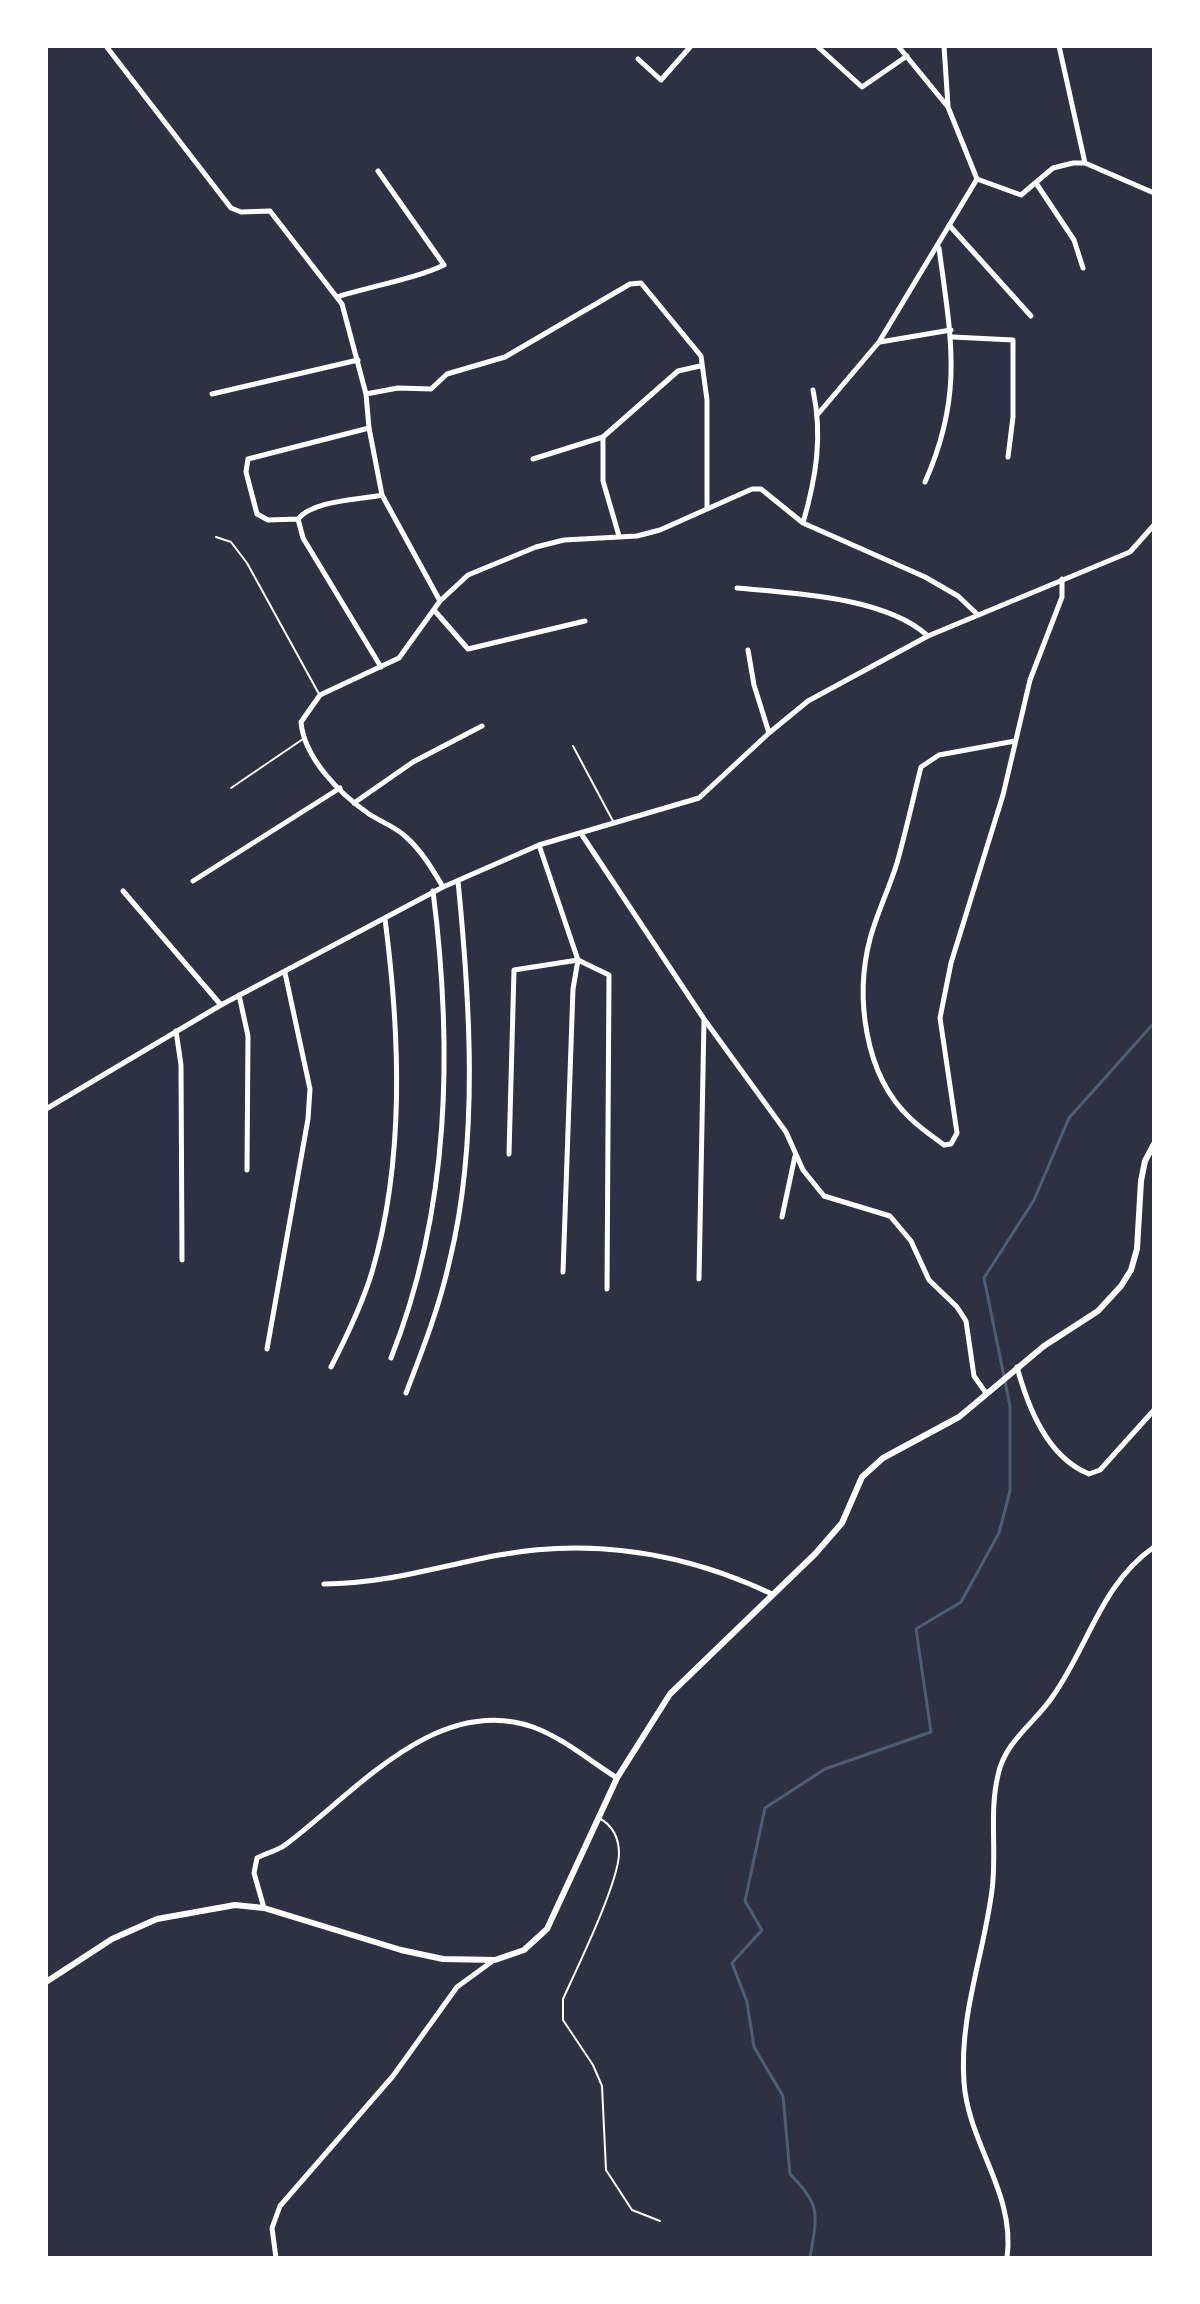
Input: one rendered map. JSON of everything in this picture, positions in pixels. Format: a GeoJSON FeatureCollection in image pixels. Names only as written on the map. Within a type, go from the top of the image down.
{"type":"FeatureCollection","features":[{"type":"Feature","properties":{"kind":"street"},"geometry":{"type":"LineString","coordinates":[[106,46],[231,208],[241,212],[270,211],[337,297],[366,394],[382,495],[440,601]]}},
{"type":"Feature","properties":{"kind":"street"},"geometry":{"type":"LineString","coordinates":[[638,59],[661,80],[691,46]]}},
{"type":"Feature","properties":{"kind":"street"},"geometry":{"type":"LineString","coordinates":[[817,46],[862,87],[907,56]]}},
{"type":"Feature","properties":{"kind":"street"},"geometry":{"type":"LineString","coordinates":[[898,46],[948,107],[977,179],[1021,195],[1053,168],[1085,163],[1154,193]]}},
{"type":"Feature","properties":{"kind":"street"},"geometry":{"type":"LineString","coordinates":[[944,46],[948,107]]}},
{"type":"Feature","properties":{"kind":"street"},"geometry":{"type":"LineString","coordinates":[[1059,46],[1085,163]]}},
{"type":"Feature","properties":{"kind":"street"},"geometry":{"type":"LineString","coordinates":[[337,297],[393,279],[425,274],[444,265],[378,171]]}},
{"type":"Feature","properties":{"kind":"street"},"geometry":{"type":"LineString","coordinates":[[818,414],[879,342],[977,179]]}},
{"type":"Feature","properties":{"kind":"street"},"geometry":{"type":"LineString","coordinates":[[1036,183],[1074,240],[1083,268]]}},
{"type":"Feature","properties":{"kind":"street"},"geometry":{"type":"LineString","coordinates":[[949,225],[1031,316]]}},
{"type":"Feature","properties":{"kind":"street"},"geometry":{"type":"LineString","coordinates":[[925,482],[941,444],[948,411],[952,334],[938,247]]}},
{"type":"Feature","properties":{"kind":"street"},"geometry":{"type":"LineString","coordinates":[[366,394],[398,388],[431,389],[447,374],[505,357],[637,282],[646,285],[701,356],[707,400],[707,509]]}},
{"type":"Feature","properties":{"kind":"street"},"geometry":{"type":"LineString","coordinates":[[879,342],[952,334],[1013,340],[1013,417],[1008,457]]}},
{"type":"Feature","properties":{"kind":"street"},"geometry":{"type":"LineString","coordinates":[[212,394],[358,360]]}},
{"type":"Feature","properties":{"kind":"street"},"geometry":{"type":"LineString","coordinates":[[533,459],[603,437],[678,371],[700,366]]}},
{"type":"Feature","properties":{"kind":"street"},"geometry":{"type":"LineString","coordinates":[[803,523],[816,476],[818,414],[813,390]]}},
{"type":"Feature","properties":{"kind":"street"},"geometry":{"type":"LineString","coordinates":[[369,428],[251,455],[246,469],[257,514],[268,520],[298,519],[303,513],[327,505],[382,495]]}},
{"type":"Feature","properties":{"kind":"street"},"geometry":{"type":"LineString","coordinates":[[603,437],[603,481],[619,536]]}},
{"type":"Feature","properties":{"kind":"street"},"geometry":{"type":"LineString","coordinates":[[443,887],[405,835],[354,803],[340,788],[303,739],[301,722],[320,695],[399,658],[440,601],[468,575],[536,547],[564,540],[660,530],[752,489],[761,489],[803,523],[925,577],[958,596],[977,614]]}},
{"type":"Feature","properties":{"kind":"street"},"geometry":{"type":"LineString","coordinates":[[298,519],[303,538],[381,667]]}},
{"type":"Feature","properties":{"kind":"street"},"geometry":{"type":"LineString","coordinates":[[46,1109],[221,1005],[433,891],[539,845],[582,835],[699,798],[808,701],[928,636],[1130,552],[1154,525]]}},
{"type":"Feature","properties":{"kind":"street"},"geometry":{"type":"LineString","coordinates":[[1015,741],[929,759],[921,767],[896,864],[870,940],[862,986],[864,1020],[886,1087],[908,1117],[944,1145],[951,1144],[957,1133],[940,1018],[951,963],[1003,795],[1030,680],[1062,597],[1062,579]]}},
{"type":"Feature","properties":{"kind":"street"},"geometry":{"type":"LineString","coordinates":[[737,588],[826,597],[906,619],[928,636]]}},
{"type":"Feature","properties":{"kind":"street"},"geometry":{"type":"LineString","coordinates":[[434,610],[468,649],[585,621]]}},
{"type":"Feature","properties":{"kind":"street"},"geometry":{"type":"LineString","coordinates":[[748,650],[769,733]]}},
{"type":"Feature","properties":{"kind":"street"},"geometry":{"type":"LineString","coordinates":[[354,803],[413,762],[482,726]]}},
{"type":"Feature","properties":{"kind":"street"},"geometry":{"type":"LineString","coordinates":[[193,881],[340,788]]}},
{"type":"Feature","properties":{"kind":"street"},"geometry":{"type":"LineString","coordinates":[[582,835],[704,1019],[786,1132],[795,1156],[824,1196],[890,1216],[911,1241],[929,1280],[957,1307],[966,1321],[974,1376],[986,1393]]}},
{"type":"Feature","properties":{"kind":"street"},"geometry":{"type":"LineString","coordinates":[[539,845],[578,960],[573,989],[563,1272]]}},
{"type":"Feature","properties":{"kind":"street"},"geometry":{"type":"LineString","coordinates":[[406,1393],[451,1257],[462,1193],[468,1019],[458,881]]}},
{"type":"Feature","properties":{"kind":"street"},"geometry":{"type":"LineString","coordinates":[[123,891],[221,1005]]}},
{"type":"Feature","properties":{"kind":"street"},"geometry":{"type":"LineString","coordinates":[[391,1358],[416,1289],[430,1235],[439,1159],[446,1035],[443,969],[433,891]]}},
{"type":"Feature","properties":{"kind":"street"},"geometry":{"type":"LineString","coordinates":[[331,1367],[362,1301],[385,1210],[396,1073],[395,994],[385,919]]}},
{"type":"Feature","properties":{"kind":"street"},"geometry":{"type":"LineString","coordinates":[[509,1154],[514,970],[578,960],[609,975],[607,1289]]}},
{"type":"Feature","properties":{"kind":"street"},"geometry":{"type":"LineString","coordinates":[[267,1349],[308,1119],[310,1089],[285,973]]}},
{"type":"Feature","properties":{"kind":"street"},"geometry":{"type":"LineString","coordinates":[[239,995],[246,1013],[248,1036],[247,1170]]}},
{"type":"Feature","properties":{"kind":"street"},"geometry":{"type":"LineString","coordinates":[[699,1279],[704,1019]]}},
{"type":"Feature","properties":{"kind":"street"},"geometry":{"type":"LineString","coordinates":[[176,1031],[181,1065],[182,1260]]}},
{"type":"Feature","properties":{"kind":"street"},"geometry":{"type":"LineString","coordinates":[[276,2258],[272,2228],[280,2206],[393,2076],[457,1987],[495,1960],[524,1950],[547,1929],[617,1778],[670,1694],[815,1554],[842,1523],[862,1477],[874,1464],[959,1417],[1017,1367],[1098,1311],[1131,1270],[1137,1249],[1141,1181],[1154,1144]]}},
{"type":"Feature","properties":{"kind":"street"},"geometry":{"type":"LineString","coordinates":[[782,1217],[795,1156]]}},
{"type":"Feature","properties":{"kind":"street"},"geometry":{"type":"LineString","coordinates":[[1017,1367],[1030,1411],[1051,1442],[1077,1469],[1089,1474],[1100,1470],[1154,1410]]}},
{"type":"Feature","properties":{"kind":"street"},"geometry":{"type":"LineString","coordinates":[[1007,2258],[1008,2226],[1003,2201],[968,2103],[964,2079],[969,2005],[992,1890],[998,1774],[1011,1744],[1053,1697],[1114,1583],[1135,1560],[1154,1547]]}},
{"type":"Feature","properties":{"kind":"street"},"geometry":{"type":"LineString","coordinates":[[324,1584],[389,1580],[501,1554],[572,1548],[643,1551],[724,1571],[772,1594]]}},
{"type":"Feature","properties":{"kind":"street"},"geometry":{"type":"LineString","coordinates":[[264,1908],[254,1873],[257,1858],[282,1847],[353,1787],[422,1740],[449,1729],[495,1721],[532,1726],[551,1734],[617,1778]]}},
{"type":"Feature","properties":{"kind":"street"},"geometry":{"type":"LineString","coordinates":[[46,1982],[112,1939],[157,1919],[210,1906],[264,1908],[401,1950],[443,1959],[495,1960]]}},
{"type":"Feature","properties":{"kind":"lane"},"geometry":{"type":"LineString","coordinates":[[216,537],[231,542],[247,563],[320,695]]}},
{"type":"Feature","properties":{"kind":"lane"},"geometry":{"type":"LineString","coordinates":[[231,788],[303,739]]}},
{"type":"Feature","properties":{"kind":"lane"},"geometry":{"type":"LineString","coordinates":[[573,746],[615,824]]}},
{"type":"Feature","properties":{"kind":"lane"},"geometry":{"type":"LineString","coordinates":[[598,1817],[609,1823],[614,1833],[618,1860],[563,1999],[561,2013],[602,2086],[606,2170],[632,2210],[660,2221]]}},
{"type":"Feature","properties":{"kind":"waterway"},"geometry":{"type":"LineString","coordinates":[[810,2258],[815,2212],[808,2195],[790,2174],[783,2096],[754,2047],[747,2002],[732,1963],[762,1930],[745,1901],[765,1808],[825,1769],[931,1732],[916,1629],[961,1602],[999,1533],[1010,1491],[1010,1406],[984,1278],[1034,1200],[1069,1118],[1154,1023]]}}]}
